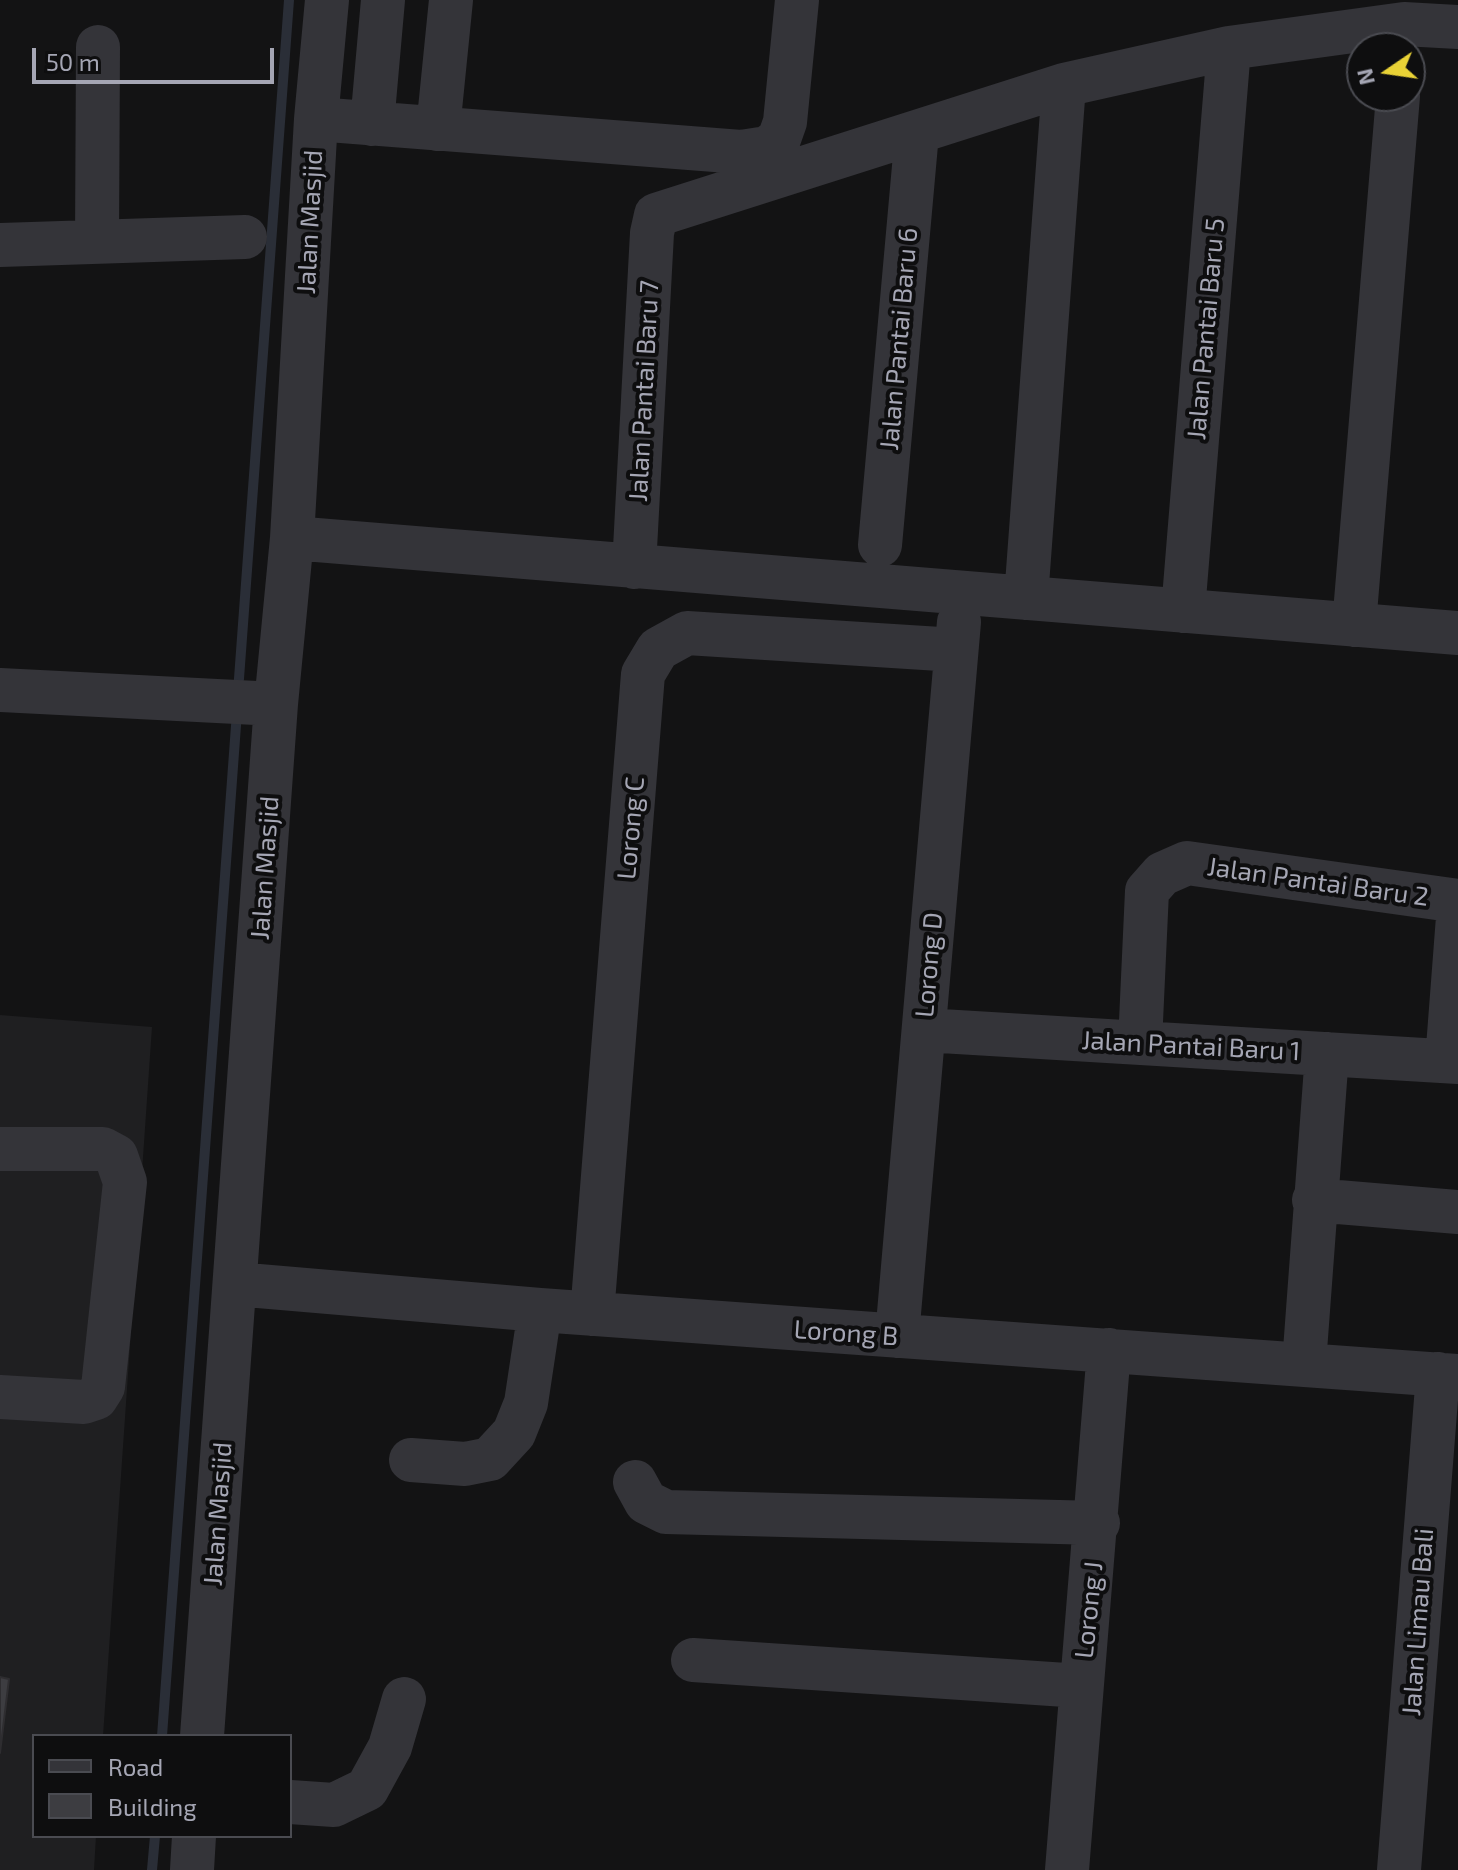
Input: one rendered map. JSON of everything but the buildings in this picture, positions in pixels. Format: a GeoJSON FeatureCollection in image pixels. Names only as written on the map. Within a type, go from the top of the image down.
{"type":"FeatureCollection","features":[{"type":"Feature","properties":{"kind":"street","name":"Jalan Masjid"},"geometry":{"type":"LineString","coordinates":[[202,1734],[235,1284],[245,703],[292,538],[316,119],[327,0]]}},
{"type":"Feature","properties":{"kind":"street"},"geometry":{"type":"LineString","coordinates":[[372,124],[383,0]]}},
{"type":"Feature","properties":{"kind":"street"},"geometry":{"type":"LineString","coordinates":[[438,129],[451,0]]}},
{"type":"Feature","properties":{"kind":"street"},"geometry":{"type":"LineString","coordinates":[[316,119],[741,152],[767,148],[779,139],[785,122],[797,0]]}},
{"type":"Feature","properties":{"kind":"street"},"geometry":{"type":"LineString","coordinates":[[1426,32],[1458,27]]}},
{"type":"Feature","properties":{"kind":"street"},"geometry":{"type":"LineString","coordinates":[[917,133],[1064,85],[1229,48],[1346,40]]}},
{"type":"Feature","properties":{"kind":"street"},"geometry":{"type":"LineString","coordinates":[[97,241],[98,47]]}},
{"type":"Feature","properties":{"kind":"street","name":"Jalan Pantai Baru 5"},"geometry":{"type":"LineString","coordinates":[[1183,611],[1229,48]]}},
{"type":"Feature","properties":{"kind":"street"},"geometry":{"type":"LineString","coordinates":[[1026,598],[1064,85]]}},
{"type":"Feature","properties":{"kind":"street"},"geometry":{"type":"LineString","coordinates":[[1354,625],[1397,112]]}},
{"type":"Feature","properties":{"kind":"street","name":"Jalan Pantai Baru 7"},"geometry":{"type":"LineString","coordinates":[[634,567],[652,233],[656,215],[917,133]]}},
{"type":"Feature","properties":{"kind":"street","name":"Jalan Pantai Baru 6"},"geometry":{"type":"LineString","coordinates":[[880,545],[917,133]]}},
{"type":"Feature","properties":{"kind":"street"},"geometry":{"type":"LineString","coordinates":[[0,245],[245,237]]}},
{"type":"Feature","properties":{"kind":"street"},"geometry":{"type":"LineString","coordinates":[[292,538],[1458,633]]}},
{"type":"Feature","properties":{"kind":"street","name":"Lorong D"},"geometry":{"type":"LineString","coordinates":[[897,1336],[961,593]]}},
{"type":"Feature","properties":{"kind":"street","name":"Lorong C"},"geometry":{"type":"LineString","coordinates":[[592,1314],[643,674],[658,649],[687,633],[956,650]]}},
{"type":"Feature","properties":{"kind":"street"},"geometry":{"type":"LineString","coordinates":[[0,690],[245,703]]}},
{"type":"Feature","properties":{"kind":"street","name":"Jalan Pantai Baru 2"},"geometry":{"type":"LineString","coordinates":[[1140,1043],[1147,891],[1162,874],[1187,863],[1458,901]]}},
{"type":"Feature","properties":{"kind":"street"},"geometry":{"type":"LineString","coordinates":[[1452,1061],[1458,917]]}},
{"type":"Feature","properties":{"kind":"street","name":"Jalan Pantai Baru 1"},"geometry":{"type":"LineString","coordinates":[[924,1030],[1452,1061]]}},
{"type":"Feature","properties":{"kind":"street"},"geometry":{"type":"LineString","coordinates":[[1304,1364],[1327,1054]]}},
{"type":"Feature","properties":{"kind":"street"},"geometry":{"type":"LineString","coordinates":[[0,1149],[103,1149],[116,1156],[125,1182],[103,1387],[96,1398],[84,1402],[0,1397]]}},
{"type":"Feature","properties":{"kind":"street"},"geometry":{"type":"LineString","coordinates":[[1314,1200],[1458,1212]]}},
{"type":"Feature","properties":{"kind":"street","name":"Lorong B"},"geometry":{"type":"LineString","coordinates":[[235,1284],[592,1314],[1448,1375]]}},
{"type":"Feature","properties":{"kind":"street"},"geometry":{"type":"LineString","coordinates":[[411,1460],[465,1464],[490,1459],[514,1433],[526,1403],[540,1310]]}},
{"type":"Feature","properties":{"kind":"street","name":"Lorong J"},"geometry":{"type":"LineString","coordinates":[[1067,1870],[1081,1686],[1098,1523],[1109,1350]]}},
{"type":"Feature","properties":{"kind":"street","name":"Jalan Limau Bali"},"geometry":{"type":"LineString","coordinates":[[1399,1870],[1448,1375]]}},
{"type":"Feature","properties":{"kind":"street"},"geometry":{"type":"LineString","coordinates":[[635,1482],[646,1502],[666,1512],[1098,1523]]}},
{"type":"Feature","properties":{"kind":"street"},"geometry":{"type":"LineString","coordinates":[[693,1660],[1081,1686]]}},
{"type":"Feature","properties":{"kind":"street"},"geometry":{"type":"LineString","coordinates":[[292,1802],[334,1805],[367,1789],[390,1747],[404,1699]]}},
{"type":"Feature","properties":{"kind":"street"},"geometry":{"type":"LineString","coordinates":[[192,1870],[194,1838]]}},
{"type":"Feature","properties":{"kind":"shaded area"},"geometry":{"type":"Polygon","coordinates":[[[0,1015],[152,1027],[103,1734],[32,1734],[32,1838],[96,1838],[94,1870],[0,1870],[0,1015]]]}},
{"type":"Feature","properties":{"kind":"waterway"},"geometry":{"type":"LineString","coordinates":[[238,692],[289,0]]}},
{"type":"Feature","properties":{"kind":"waterway"},"geometry":{"type":"LineString","coordinates":[[162,1734],[237,712]]}},
{"type":"Feature","properties":{"kind":"waterway"},"geometry":{"type":"LineString","coordinates":[[152,1870],[155,1838]]}}]}
